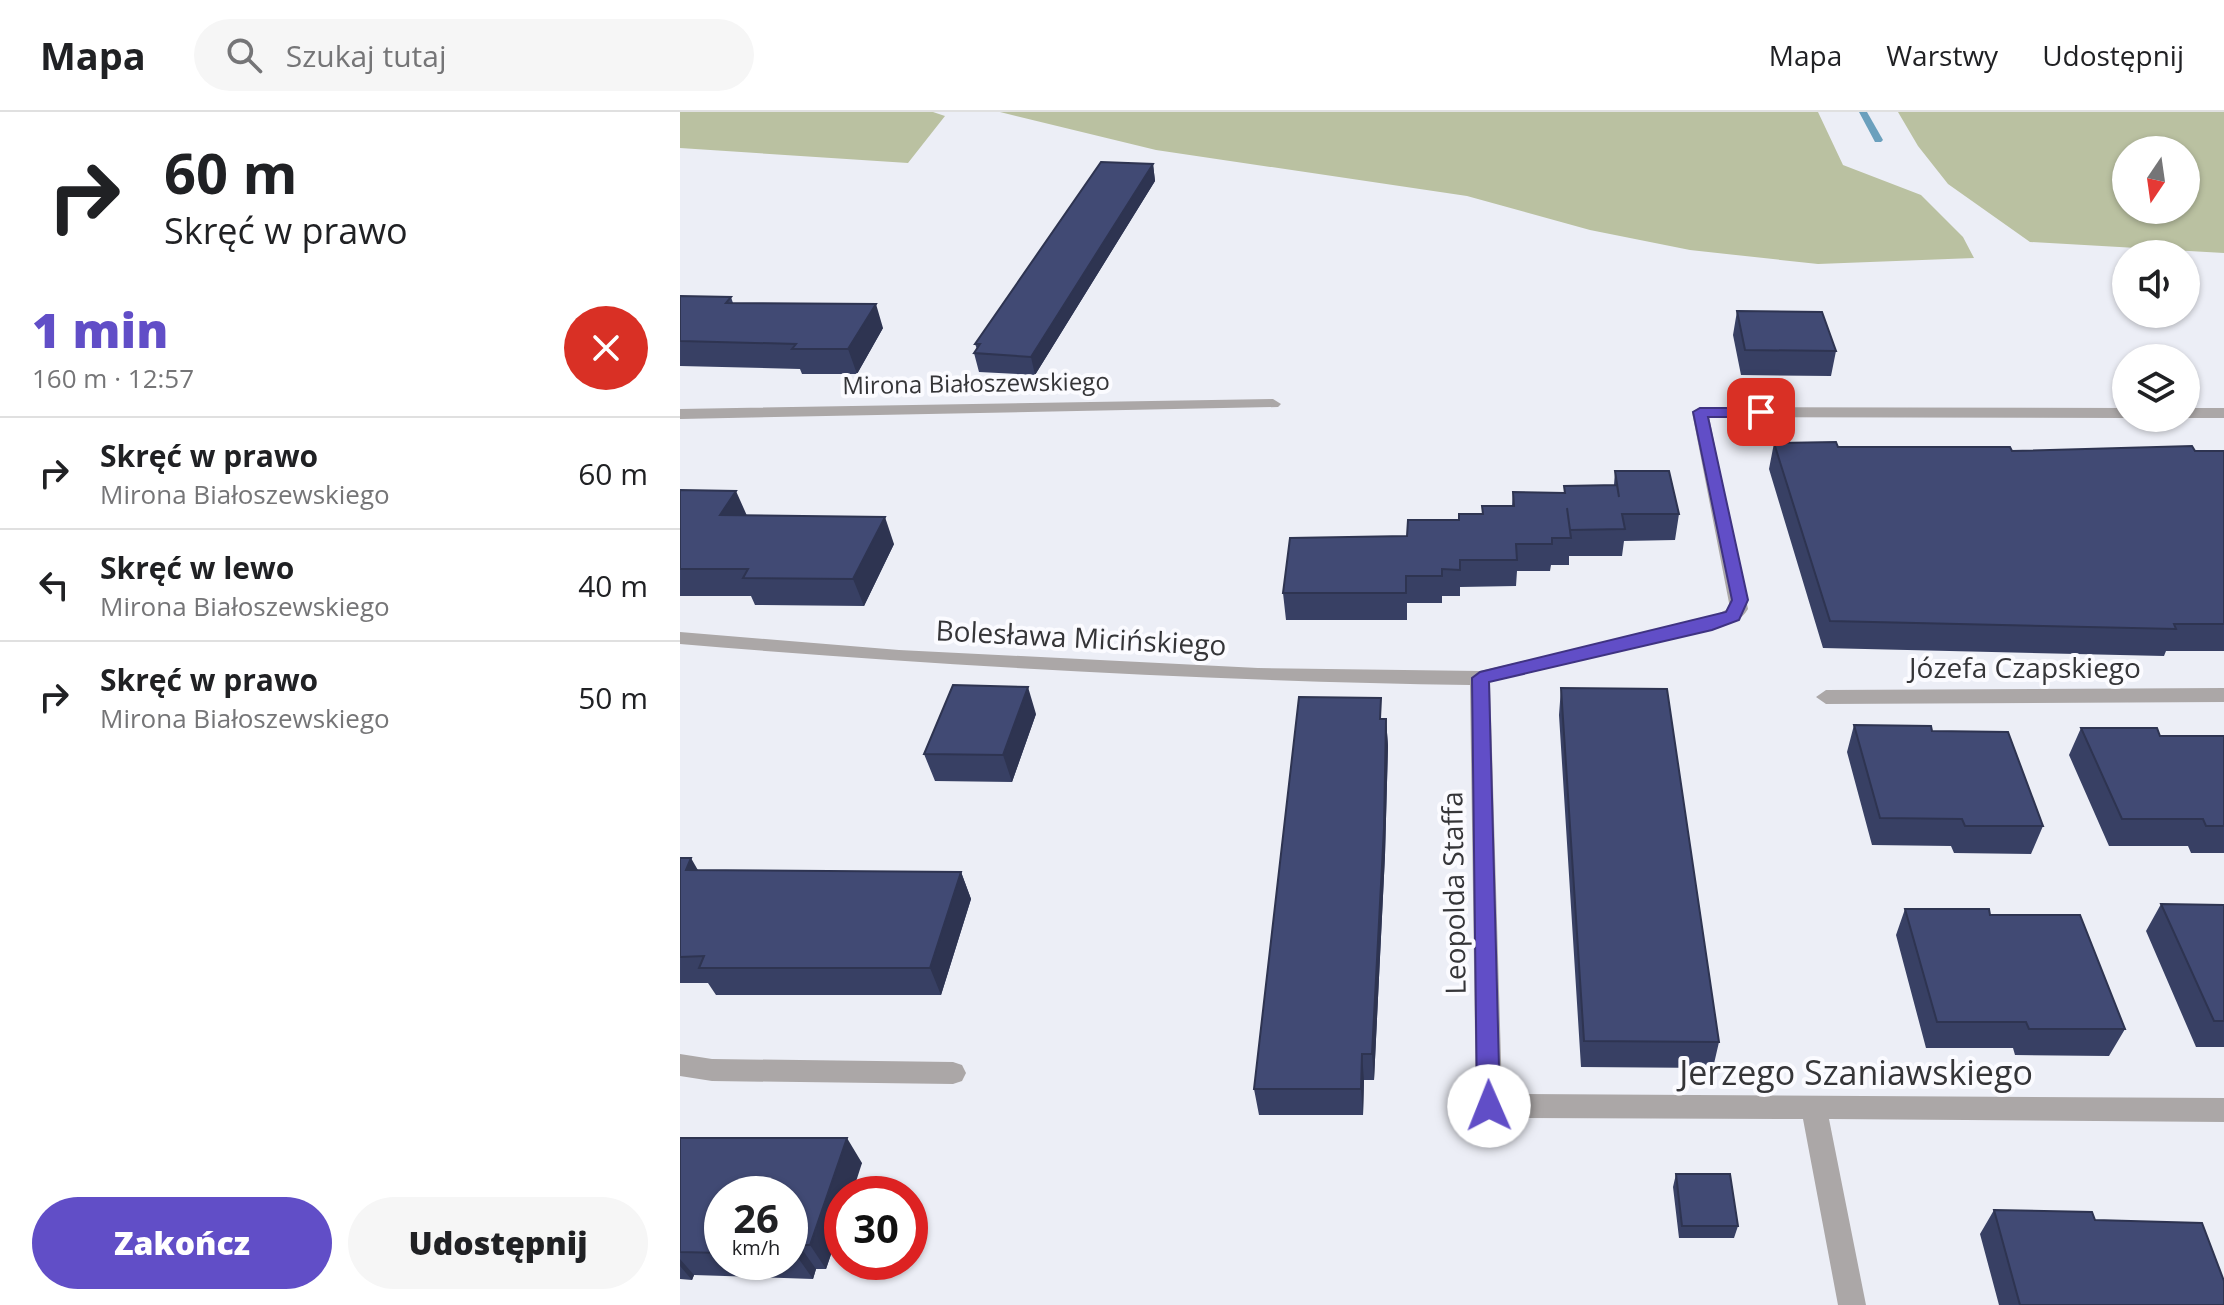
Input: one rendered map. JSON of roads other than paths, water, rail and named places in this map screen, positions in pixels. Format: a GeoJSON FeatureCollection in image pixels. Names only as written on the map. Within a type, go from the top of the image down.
{"type":"FeatureCollection","features":[{"type":"Feature","properties":{"kind":"street","name":"Mirona Białoszewskiego"},"geometry":{"type":"LineString","coordinates":[[680,414],[1273,404]]}},
{"type":"Feature","properties":{"kind":"street"},"geometry":{"type":"LineString","coordinates":[[1480,678],[1712,624],[1733,616],[1739,609],[1700,412],[2112,413]]}},
{"type":"Feature","properties":{"kind":"street"},"geometry":{"type":"LineString","coordinates":[[2200,413],[2224,413]]}},
{"type":"Feature","properties":{"kind":"street","name":"Bolesława Micińskiego"},"geometry":{"type":"LineString","coordinates":[[680,638],[899,656],[1258,675],[1480,678]]}},
{"type":"Feature","properties":{"kind":"street","name":"Leopolda Staffa"},"geometry":{"type":"LineString","coordinates":[[1480,678],[1489,1106]]}},
{"type":"Feature","properties":{"kind":"street","name":"Józefa Czapskiego"},"geometry":{"type":"LineString","coordinates":[[1826,697],[2224,695]]}},
{"type":"Feature","properties":{"kind":"street"},"geometry":{"type":"LineString","coordinates":[[680,1065],[712,1070],[953,1073]]}},
{"type":"Feature","properties":{"kind":"street","name":"Jerzego Szaniawskiego"},"geometry":{"type":"LineString","coordinates":[[1489,1106],[2224,1110]]}},
{"type":"Feature","properties":{"kind":"street"},"geometry":{"type":"LineString","coordinates":[[1814,1109],[1852,1305]]}},
{"type":"Feature","properties":{"kind":"waterway"},"geometry":{"type":"LineString","coordinates":[[1863,112],[1878,140]]}}]}
